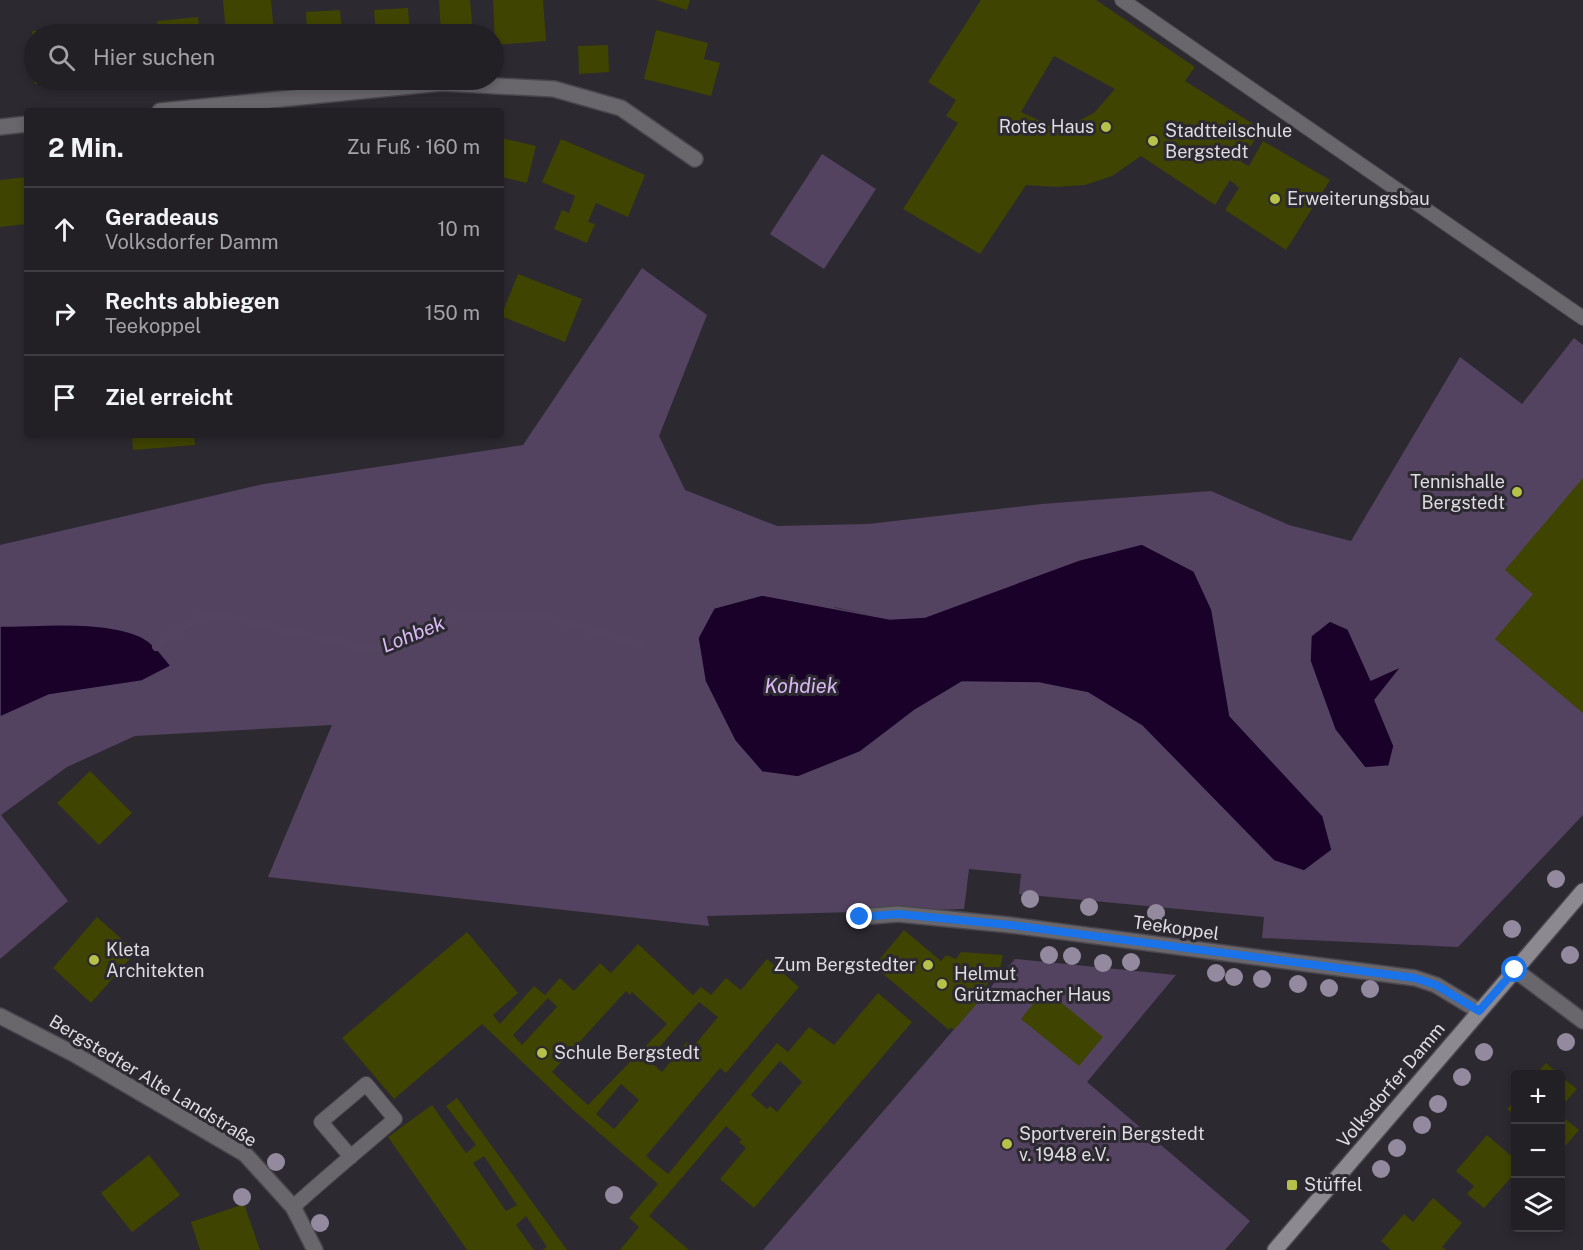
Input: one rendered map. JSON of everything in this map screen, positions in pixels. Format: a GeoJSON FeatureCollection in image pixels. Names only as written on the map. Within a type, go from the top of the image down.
{"type":"FeatureCollection","features":[{"type":"Feature","properties":{"kind":"main road","name":"Volksdorfer Damm"},"geometry":{"type":"LineString","coordinates":[[1275,1250],[1583,891]]}},
{"type":"Feature","properties":{"kind":"street"},"geometry":{"type":"LineString","coordinates":[[504,86],[554,89],[621,108],[695,159]]}},
{"type":"Feature","properties":{"kind":"street"},"geometry":{"type":"LineString","coordinates":[[189,108],[371,90]]}},
{"type":"Feature","properties":{"kind":"street"},"geometry":{"type":"LineString","coordinates":[[0,127],[24,124]]}},
{"type":"Feature","properties":{"kind":"street","name":"Teekoppel"},"geometry":{"type":"LineString","coordinates":[[860,917],[898,914],[1010,925],[1415,978],[1436,985],[1479,1011]]}},
{"type":"Feature","properties":{"kind":"street"},"geometry":{"type":"LineString","coordinates":[[1515,970],[1583,1021]]}},
{"type":"Feature","properties":{"kind":"street","name":"Bergstedter Alte Landstraße"},"geometry":{"type":"LineString","coordinates":[[0,1016],[74,1054],[245,1154],[293,1207],[315,1250]]}},
{"type":"Feature","properties":{"kind":"lane"},"geometry":{"type":"LineString","coordinates":[[1122,0],[1583,318]]}},
{"type":"Feature","properties":{"kind":"lane"},"geometry":{"type":"LineString","coordinates":[[293,1207],[351,1157],[394,1119],[366,1084],[321,1122],[351,1157]]}},
{"type":"Feature","properties":{"kind":"shaded area"},"geometry":{"type":"Polygon","coordinates":[[[822,154],[876,189],[824,269],[770,234],[822,154]]]}},
{"type":"Feature","properties":{"kind":"shaded area"},"geometry":{"type":"Polygon","coordinates":[[[642,268],[707,315],[659,436],[685,490],[777,526],[868,524],[1042,504],[1211,491],[1289,525],[1351,541],[1460,357],[1522,404],[1574,338],[1583,345],[1583,815],[1458,947],[1262,938],[1264,917],[1019,894],[1021,874],[969,869],[964,909],[707,916],[709,926],[268,877],[332,725],[135,736],[67,767],[1,815],[68,901],[0,959],[0,717],[49,695],[142,681],[157,647],[121,631],[101,628],[60,625],[0,626],[0,545],[264,484],[523,445],[642,268]],[[1141,544],[1079,560],[925,617],[890,619],[834,607],[915,710],[962,682],[1039,683],[1088,693],[1142,726],[1274,861],[1323,816],[1230,716],[1212,610],[1141,544]],[[1330,621],[1394,746],[1375,700],[1401,667],[1371,680],[1330,621]]]}},
{"type":"Feature","properties":{"kind":"shaded area","name":"Sportverein Bergstedt v. 1948 e.V."},"geometry":{"type":"Polygon","coordinates":[[[1015,959],[1176,975],[1087,1082],[1250,1221],[1225,1250],[763,1250],[1015,959]]]}},
{"type":"Feature","properties":{"kind":"water","name":"Kohdiek"},"geometry":{"type":"Polygon","coordinates":[[[1142,544],[1194,571],[1212,610],[1230,716],[1323,816],[1332,850],[1304,871],[1274,861],[1142,726],[1088,693],[1039,683],[962,682],[915,710],[860,752],[798,777],[762,772],[735,741],[705,681],[698,638],[714,608],[762,595],[890,619],[925,617],[1079,560],[1142,544]]]}},
{"type":"Feature","properties":{"kind":"water"},"geometry":{"type":"Polygon","coordinates":[[[1330,621],[1348,629],[1371,680],[1402,666],[1375,700],[1394,746],[1389,766],[1365,768],[1335,730],[1310,661],[1311,636],[1330,621]]]}},
{"type":"Feature","properties":{"kind":"water"},"geometry":{"type":"Polygon","coordinates":[[[72,625],[127,631],[151,643],[171,666],[142,681],[49,695],[0,717],[0,626],[72,625]]]}},
{"type":"Feature","properties":{"kind":"building"},"geometry":{"type":"Polygon","coordinates":[[[223,0],[271,0],[273,24],[225,24],[223,0]]]}},
{"type":"Feature","properties":{"kind":"building"},"geometry":{"type":"Polygon","coordinates":[[[439,0],[470,0],[472,24],[440,24],[439,0]]]}},
{"type":"Feature","properties":{"kind":"building"},"geometry":{"type":"Polygon","coordinates":[[[493,0],[543,0],[546,41],[504,44],[504,24],[494,24],[493,0]]]}},
{"type":"Feature","properties":{"kind":"building"},"geometry":{"type":"Polygon","coordinates":[[[656,0],[690,0],[687,10],[656,0]]]}},
{"type":"Feature","properties":{"kind":"building","name":"Rotes Haus"},"geometry":{"type":"Polygon","coordinates":[[[981,0],[1096,0],[1195,67],[1185,81],[1261,129],[1241,162],[1249,166],[1263,141],[1330,180],[1286,250],[1225,210],[1239,188],[1230,180],[1215,205],[1141,156],[1112,176],[1085,185],[1054,187],[1026,185],[980,254],[903,209],[958,123],[946,116],[956,100],[928,82],[981,0]],[[1054,56],[1021,112],[1049,125],[1076,122],[1094,113],[1115,89],[1054,56]]]}},
{"type":"Feature","properties":{"kind":"building"},"geometry":{"type":"Polygon","coordinates":[[[408,8],[409,24],[375,24],[374,10],[408,8]]]}},
{"type":"Feature","properties":{"kind":"building"},"geometry":{"type":"Polygon","coordinates":[[[340,10],[341,24],[307,24],[306,12],[340,10]]]}},
{"type":"Feature","properties":{"kind":"building"},"geometry":{"type":"Polygon","coordinates":[[[198,17],[199,24],[157,24],[157,21],[198,17]]]}},
{"type":"Feature","properties":{"kind":"building"},"geometry":{"type":"Polygon","coordinates":[[[656,30],[708,43],[704,59],[720,63],[711,96],[644,79],[656,30]]]}},
{"type":"Feature","properties":{"kind":"building"},"geometry":{"type":"Polygon","coordinates":[[[608,45],[609,72],[579,74],[578,46],[608,45]]]}},
{"type":"Feature","properties":{"kind":"building"},"geometry":{"type":"Polygon","coordinates":[[[504,139],[536,146],[527,183],[504,178],[504,139]]]}},
{"type":"Feature","properties":{"kind":"building"},"geometry":{"type":"Polygon","coordinates":[[[561,139],[645,175],[628,217],[596,203],[588,222],[595,224],[587,243],[554,229],[562,210],[569,213],[575,196],[542,182],[561,139]]]}},
{"type":"Feature","properties":{"kind":"building"},"geometry":{"type":"Polygon","coordinates":[[[24,177],[24,224],[0,227],[0,180],[24,177]]]}},
{"type":"Feature","properties":{"kind":"building"},"geometry":{"type":"Polygon","coordinates":[[[518,274],[582,299],[565,342],[504,317],[504,309],[518,274]]]}},
{"type":"Feature","properties":{"kind":"building"},"geometry":{"type":"Polygon","coordinates":[[[132,438],[194,438],[195,445],[133,450],[132,438]]]}},
{"type":"Feature","properties":{"kind":"building"},"geometry":{"type":"Polygon","coordinates":[[[1583,478],[1583,713],[1495,639],[1533,594],[1505,570],[1583,478]]]}},
{"type":"Feature","properties":{"kind":"building"},"geometry":{"type":"Polygon","coordinates":[[[90,771],[132,813],[99,845],[57,803],[90,771]]]}},
{"type":"Feature","properties":{"kind":"building","name":"Kleta Architekten"},"geometry":{"type":"Polygon","coordinates":[[[97,917],[136,952],[91,1003],[53,968],[97,917]]]}},
{"type":"Feature","properties":{"kind":"building","name":"Helmut Grützmacher Haus"},"geometry":{"type":"Polygon","coordinates":[[[904,930],[941,961],[946,955],[956,959],[961,952],[1003,955],[1000,969],[975,999],[979,1001],[954,1030],[951,1027],[949,1030],[874,966],[904,930]]]}},
{"type":"Feature","properties":{"kind":"building"},"geometry":{"type":"Polygon","coordinates":[[[467,932],[518,993],[493,1015],[500,1024],[534,986],[545,995],[560,978],[574,991],[600,963],[611,973],[638,944],[693,995],[701,987],[711,995],[726,978],[741,990],[767,959],[799,987],[726,1073],[720,1068],[646,1156],[668,1174],[777,1043],[788,1052],[809,1027],[834,1045],[878,993],[912,1022],[754,1208],[720,1179],[746,1148],[739,1142],[742,1140],[726,1126],[649,1216],[689,1250],[620,1250],[639,1227],[629,1218],[658,1184],[573,1110],[482,1024],[394,1099],[342,1038],[467,932]],[[626,991],[552,1072],[588,1105],[667,1024],[632,992],[630,995],[626,991]],[[548,998],[513,1035],[522,1045],[557,1007],[548,998]],[[699,1002],[648,1060],[662,1072],[687,1042],[694,1046],[718,1017],[699,1002]],[[780,1061],[751,1095],[767,1109],[770,1106],[777,1112],[802,1082],[780,1061]],[[621,1084],[596,1114],[614,1129],[639,1100],[621,1084]]]}},
{"type":"Feature","properties":{"kind":"building"},"geometry":{"type":"Polygon","coordinates":[[[1045,989],[1103,1037],[1079,1066],[1021,1019],[1045,989]]]}},
{"type":"Feature","properties":{"kind":"building"},"geometry":{"type":"Polygon","coordinates":[[[1546,1063],[1554,1070],[1540,1070],[1546,1063]]]}},
{"type":"Feature","properties":{"kind":"building"},"geometry":{"type":"Polygon","coordinates":[[[1565,1080],[1577,1089],[1565,1102],[1565,1080]]]}},
{"type":"Feature","properties":{"kind":"building"},"geometry":{"type":"Polygon","coordinates":[[[457,1098],[567,1250],[542,1250],[547,1247],[526,1216],[516,1225],[534,1250],[467,1250],[388,1137],[432,1105],[466,1153],[476,1145],[446,1106],[457,1098]],[[484,1156],[473,1163],[506,1211],[517,1205],[484,1156]]]}},
{"type":"Feature","properties":{"kind":"building"},"geometry":{"type":"Polygon","coordinates":[[[1565,1119],[1579,1130],[1565,1146],[1565,1119]]]}},
{"type":"Feature","properties":{"kind":"building"},"geometry":{"type":"Polygon","coordinates":[[[1487,1135],[1511,1156],[1511,1178],[1484,1208],[1467,1194],[1474,1186],[1456,1171],[1487,1135]]]}},
{"type":"Feature","properties":{"kind":"building"},"geometry":{"type":"Polygon","coordinates":[[[149,1155],[180,1195],[132,1232],[101,1193],[149,1155]]]}},
{"type":"Feature","properties":{"kind":"building"},"geometry":{"type":"Polygon","coordinates":[[[1433,1198],[1462,1223],[1442,1247],[1446,1250],[1391,1250],[1381,1241],[1404,1214],[1413,1222],[1433,1198]]]}},
{"type":"Feature","properties":{"kind":"building"},"geometry":{"type":"Polygon","coordinates":[[[244,1204],[260,1250],[200,1250],[191,1222],[244,1204]]]}},
{"type":"Feature","properties":{"kind":"waterway","name":"Lohbek"},"geometry":{"type":"LineString","coordinates":[[156,647],[204,612],[375,650],[461,615],[543,615],[643,646]]}},
{"type":"Feature","properties":{"kind":"place","name":"Rotes Haus"},"geometry":{"type":"Point","coordinates":[1106,127]}},
{"type":"Feature","properties":{"kind":"place","name":"Stadtteilschule Bergstedt"},"geometry":{"type":"Point","coordinates":[1153,141]}},
{"type":"Feature","properties":{"kind":"place","name":"Erweiterungsbau"},"geometry":{"type":"Point","coordinates":[1275,199]}},
{"type":"Feature","properties":{"kind":"place","name":"Tennishalle Bergstedt"},"geometry":{"type":"Point","coordinates":[1517,492]}},
{"type":"Feature","properties":{"kind":"place","name":"Kleta Architekten"},"geometry":{"type":"Point","coordinates":[94,960]}},
{"type":"Feature","properties":{"kind":"place","name":"Zum Bergstedter"},"geometry":{"type":"Point","coordinates":[928,965]}},
{"type":"Feature","properties":{"kind":"place","name":"Helmut Grützmacher Haus"},"geometry":{"type":"Point","coordinates":[942,984]}},
{"type":"Feature","properties":{"kind":"place","name":"Schule Bergstedt"},"geometry":{"type":"Point","coordinates":[542,1053]}},
{"type":"Feature","properties":{"kind":"place","name":"Sportverein Bergstedt v. 1948 e.V."},"geometry":{"type":"Point","coordinates":[1007,1144]}},
{"type":"Feature","properties":{"kind":"place","name":"Stüffel"},"geometry":{"type":"Point","coordinates":[1292,1185]}},
{"type":"Feature","properties":{"kind":"route"},"geometry":{"type":"LineString","coordinates":[[860,917],[898,914],[1010,925],[1415,978],[1436,985],[1479,1011],[1515,970]]}}]}
